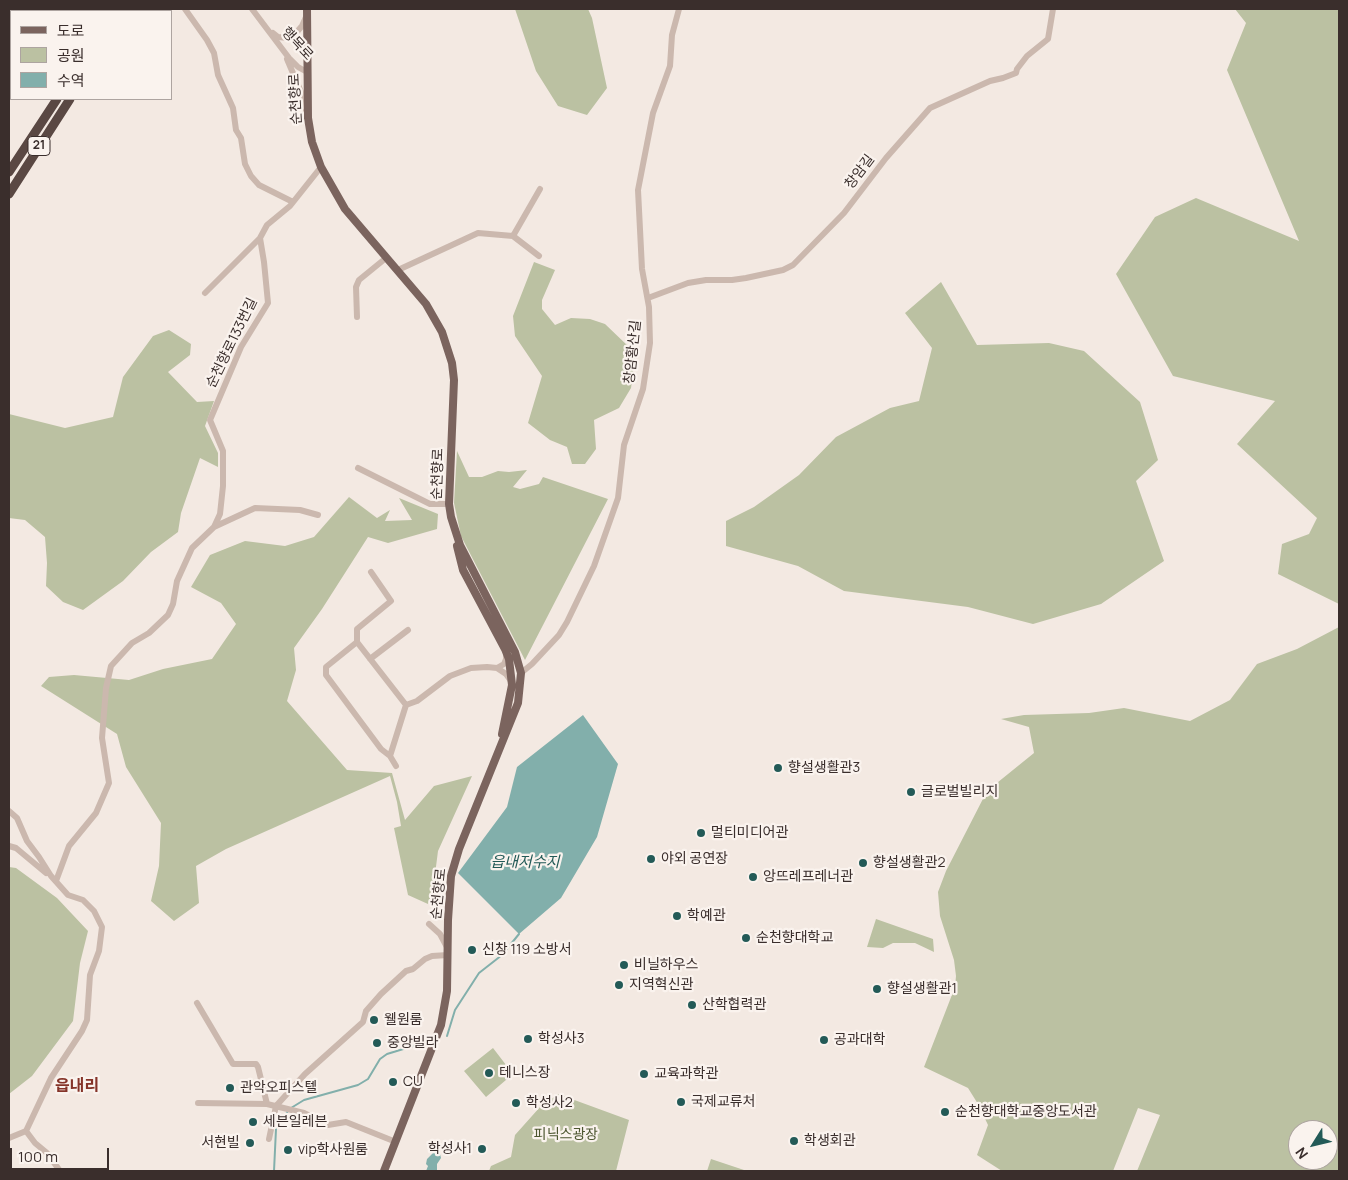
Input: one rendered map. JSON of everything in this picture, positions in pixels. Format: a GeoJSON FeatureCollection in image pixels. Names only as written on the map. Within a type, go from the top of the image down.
{"type":"FeatureCollection","features":[{"type":"Feature","properties":{"kind":"highway","name":"21"},"geometry":{"type":"LineString","coordinates":[[9,172],[56,100]]}},
{"type":"Feature","properties":{"kind":"highway","name":"21"},"geometry":{"type":"LineString","coordinates":[[9,194],[69,100]]}},
{"type":"Feature","properties":{"kind":"main road","name":"순천향로"},"geometry":{"type":"LineString","coordinates":[[307,11],[308,118],[312,142],[321,167],[345,209],[426,304],[442,332],[452,363],[454,396],[450,504],[455,532],[515,652],[521,673],[518,703],[459,849],[451,876],[447,991],[441,1025],[384,1171]]}},
{"type":"Feature","properties":{"kind":"main road"},"geometry":{"type":"LineString","coordinates":[[455,532],[463,570],[505,649],[511,672],[512,685],[500,747]]}},
{"type":"Feature","properties":{"kind":"street"},"geometry":{"type":"LineString","coordinates":[[185,9],[214,53],[218,76],[233,108],[234,125],[241,138],[245,164],[251,176],[259,185],[293,202]]}},
{"type":"Feature","properties":{"kind":"street","name":"행목로"},"geometry":{"type":"LineString","coordinates":[[252,9],[280,47],[298,67],[307,72]]}},
{"type":"Feature","properties":{"kind":"street","name":"창암황산길"},"geometry":{"type":"LineString","coordinates":[[521,673],[532,664],[567,622],[594,566],[614,511],[621,483],[626,437],[640,400],[646,377],[650,343],[648,298],[642,270],[638,190],[654,113],[670,66],[672,35],[679,9]]}},
{"type":"Feature","properties":{"kind":"street","name":"창암길"},"geometry":{"type":"LineString","coordinates":[[648,298],[688,283],[746,278],[783,270],[792,266],[844,213],[886,158],[930,108],[990,81],[1016,73],[1026,56],[1048,39],[1053,9]]}},
{"type":"Feature","properties":{"kind":"street"},"geometry":{"type":"LineString","coordinates":[[268,30],[278,37],[288,38],[295,34],[302,26],[307,11]]}},
{"type":"Feature","properties":{"kind":"street"},"geometry":{"type":"LineString","coordinates":[[280,47],[293,71],[308,118]]}},
{"type":"Feature","properties":{"kind":"street"},"geometry":{"type":"LineString","coordinates":[[205,293],[260,238],[267,225],[293,202],[321,167]]}},
{"type":"Feature","properties":{"kind":"street"},"geometry":{"type":"LineString","coordinates":[[513,236],[540,189]]}},
{"type":"Feature","properties":{"kind":"street"},"geometry":{"type":"LineString","coordinates":[[398,270],[478,233],[513,236],[539,256]]}},
{"type":"Feature","properties":{"kind":"street","name":"순천향로133번길"},"geometry":{"type":"LineString","coordinates":[[53,879],[69,846],[96,813],[109,783],[102,738],[106,688],[110,666],[132,643],[149,633],[168,615],[174,604],[177,581],[192,548],[214,526],[220,514],[224,486],[223,451],[210,420],[241,346],[268,304],[260,238]]}},
{"type":"Feature","properties":{"kind":"street"},"geometry":{"type":"LineString","coordinates":[[357,317],[356,287],[359,280],[386,258]]}},
{"type":"Feature","properties":{"kind":"street"},"geometry":{"type":"LineString","coordinates":[[358,468],[430,504],[450,504]]}},
{"type":"Feature","properties":{"kind":"street"},"geometry":{"type":"LineString","coordinates":[[214,526],[255,508],[300,510],[318,515]]}},
{"type":"Feature","properties":{"kind":"street"},"geometry":{"type":"LineString","coordinates":[[371,572],[391,601],[357,629],[357,642],[406,705]]}},
{"type":"Feature","properties":{"kind":"street"},"geometry":{"type":"LineString","coordinates":[[370,660],[408,630]]}},
{"type":"Feature","properties":{"kind":"street"},"geometry":{"type":"LineString","coordinates":[[357,642],[328,664],[325,671],[326,675],[381,749],[390,756],[396,766]]}},
{"type":"Feature","properties":{"kind":"street"},"geometry":{"type":"LineString","coordinates":[[497,668],[504,664],[506,659],[505,649]]}},
{"type":"Feature","properties":{"kind":"street"},"geometry":{"type":"LineString","coordinates":[[390,756],[406,705],[417,700],[450,676],[471,668],[497,668],[506,674],[512,685]]}},
{"type":"Feature","properties":{"kind":"street"},"geometry":{"type":"LineString","coordinates":[[9,811],[18,818],[27,840],[53,879]]}},
{"type":"Feature","properties":{"kind":"street"},"geometry":{"type":"LineString","coordinates":[[9,846],[16,848],[53,879],[68,895],[84,900],[94,911],[102,927],[99,951],[90,975],[87,1020],[82,1031],[51,1078],[26,1131],[9,1138]]}},
{"type":"Feature","properties":{"kind":"street"},"geometry":{"type":"LineString","coordinates":[[269,1139],[276,1106],[304,1074],[363,1022],[366,1012],[381,994],[406,971],[413,969],[425,959],[448,952],[440,934],[429,924]]}},
{"type":"Feature","properties":{"kind":"street"},"geometry":{"type":"LineString","coordinates":[[197,1003],[233,1064],[256,1064],[267,1104]]}},
{"type":"Feature","properties":{"kind":"street"},"geometry":{"type":"LineString","coordinates":[[198,1103],[267,1104],[304,1113],[328,1125],[346,1122],[396,1142]]}},
{"type":"Feature","properties":{"kind":"street"},"geometry":{"type":"LineString","coordinates":[[26,1131],[35,1143],[48,1153],[60,1171]]}},
{"type":"Feature","properties":{"kind":"green space"},"geometry":{"type":"Polygon","coordinates":[[[515,9],[588,9],[592,18],[607,88],[587,115],[558,106],[536,71],[515,9]]]}},
{"type":"Feature","properties":{"kind":"green space"},"geometry":{"type":"Polygon","coordinates":[[[1235,9],[1339,9],[1339,604],[1278,574],[1282,544],[1309,534],[1317,518],[1237,444],[1275,401],[1173,376],[1116,274],[1155,217],[1196,198],[1299,241],[1227,70],[1246,23],[1235,9]]]}},
{"type":"Feature","properties":{"kind":"green space"},"geometry":{"type":"Polygon","coordinates":[[[534,262],[555,270],[542,300],[542,309],[555,325],[571,318],[590,319],[605,324],[629,347],[635,358],[631,388],[619,408],[594,420],[596,449],[585,464],[572,464],[567,447],[550,440],[528,423],[542,376],[515,336],[513,316],[534,262]]]}},
{"type":"Feature","properties":{"kind":"green space"},"geometry":{"type":"Polygon","coordinates":[[[941,282],[977,345],[1049,343],[1084,351],[1140,402],[1158,460],[1136,481],[1164,561],[1101,604],[1033,624],[968,607],[844,591],[798,566],[726,546],[726,521],[754,507],[799,475],[836,437],[890,408],[919,401],[932,348],[905,313],[941,282]]]}},
{"type":"Feature","properties":{"kind":"green space"},"geometry":{"type":"Polygon","coordinates":[[[169,330],[191,344],[190,355],[168,372],[197,402],[214,401],[205,426],[218,453],[218,467],[200,458],[181,513],[178,532],[151,552],[123,581],[83,610],[63,602],[46,586],[45,537],[25,520],[9,518],[9,414],[65,428],[113,417],[123,377],[153,336],[169,330]]]}},
{"type":"Feature","properties":{"kind":"green space"},"geometry":{"type":"Polygon","coordinates":[[[457,451],[469,477],[482,477],[498,471],[527,470],[513,487],[520,489],[539,484],[543,477],[608,499],[525,660],[461,536],[454,503],[457,451]]]}},
{"type":"Feature","properties":{"kind":"green space"},"geometry":{"type":"Polygon","coordinates":[[[349,497],[377,518],[390,510],[385,521],[412,520],[399,498],[438,514],[437,529],[388,543],[368,537],[322,609],[294,648],[296,670],[287,701],[347,770],[392,773],[405,820],[434,786],[472,776],[438,851],[433,890],[428,904],[408,895],[394,828],[401,826],[390,776],[226,849],[196,866],[199,903],[174,921],[151,901],[159,866],[161,823],[126,767],[117,734],[41,686],[49,677],[74,675],[129,680],[163,669],[212,659],[236,624],[221,603],[191,587],[210,555],[245,541],[285,546],[314,537],[349,497]]]}},
{"type":"Feature","properties":{"kind":"green space"},"geometry":{"type":"Polygon","coordinates":[[[1339,627],[1339,1171],[1137,1171],[1160,1115],[1138,1108],[1113,1171],[1002,1171],[977,1155],[988,1125],[968,1088],[924,1067],[955,987],[956,976],[954,960],[940,916],[938,892],[946,871],[987,791],[1034,753],[1029,727],[1001,719],[1024,715],[1089,713],[1124,708],[1190,721],[1230,700],[1257,664],[1297,649],[1339,627]]]}},
{"type":"Feature","properties":{"kind":"green space"},"geometry":{"type":"Polygon","coordinates":[[[9,867],[16,868],[57,898],[88,931],[80,963],[73,1021],[32,1076],[9,1094],[9,867]]]}},
{"type":"Feature","properties":{"kind":"green space"},"geometry":{"type":"Polygon","coordinates":[[[876,919],[933,939],[934,952],[915,943],[893,943],[883,948],[867,947],[876,919]]]}},
{"type":"Feature","properties":{"kind":"green space","name":"테니스장"},"geometry":{"type":"Polygon","coordinates":[[[493,1048],[513,1074],[486,1097],[464,1071],[493,1048]]]}},
{"type":"Feature","properties":{"kind":"green space","name":"피닉스광장"},"geometry":{"type":"Polygon","coordinates":[[[558,1094],[629,1120],[616,1171],[489,1171],[491,1166],[511,1157],[515,1135],[540,1107],[558,1094]]]}},
{"type":"Feature","properties":{"kind":"green space"},"geometry":{"type":"Polygon","coordinates":[[[711,1159],[747,1171],[707,1171],[711,1159]]]}},
{"type":"Feature","properties":{"kind":"water","name":"읍내저수지"},"geometry":{"type":"Polygon","coordinates":[[[583,715],[618,764],[597,837],[561,898],[519,934],[458,873],[507,807],[517,767],[583,715]]]}},
{"type":"Feature","properties":{"kind":"water"},"geometry":{"type":"Polygon","coordinates":[[[437,1152],[441,1158],[437,1164],[437,1171],[426,1171],[428,1166],[426,1164],[427,1159],[437,1152]]]}},
{"type":"Feature","properties":{"kind":"waterway"},"geometry":{"type":"LineString","coordinates":[[447,1036],[455,1010],[479,973],[502,955],[519,934]]}},
{"type":"Feature","properties":{"kind":"waterway"},"geometry":{"type":"LineString","coordinates":[[291,1108],[304,1100],[358,1085],[368,1079],[380,1059],[387,1054],[423,1043]]}},
{"type":"Feature","properties":{"kind":"waterway"},"geometry":{"type":"LineString","coordinates":[[274,1171],[276,1129],[288,1111]]}},
{"type":"Feature","properties":{"kind":"place","name":"향설생활관3"},"geometry":{"type":"Point","coordinates":[778,768]}},
{"type":"Feature","properties":{"kind":"place","name":"글로벌빌리지"},"geometry":{"type":"Point","coordinates":[911,792]}},
{"type":"Feature","properties":{"kind":"place","name":"멀티미디어관"},"geometry":{"type":"Point","coordinates":[701,833]}},
{"type":"Feature","properties":{"kind":"place","name":"야외 공연장"},"geometry":{"type":"Point","coordinates":[651,859]}},
{"type":"Feature","properties":{"kind":"place","name":"향설생활관2"},"geometry":{"type":"Point","coordinates":[863,863]}},
{"type":"Feature","properties":{"kind":"place","name":"앙뜨레프레너관"},"geometry":{"type":"Point","coordinates":[753,877]}},
{"type":"Feature","properties":{"kind":"place","name":"학예관"},"geometry":{"type":"Point","coordinates":[677,916]}},
{"type":"Feature","properties":{"kind":"place","name":"순천향대학교"},"geometry":{"type":"Point","coordinates":[746,938]}},
{"type":"Feature","properties":{"kind":"place","name":"신창 119 소방서"},"geometry":{"type":"Point","coordinates":[472,950]}},
{"type":"Feature","properties":{"kind":"place","name":"비닐하우스"},"geometry":{"type":"Point","coordinates":[624,965]}},
{"type":"Feature","properties":{"kind":"place","name":"지역혁신관"},"geometry":{"type":"Point","coordinates":[619,985]}},
{"type":"Feature","properties":{"kind":"place","name":"향설생활관1"},"geometry":{"type":"Point","coordinates":[877,989]}},
{"type":"Feature","properties":{"kind":"place","name":"산학협력관"},"geometry":{"type":"Point","coordinates":[692,1005]}},
{"type":"Feature","properties":{"kind":"place","name":"웰원룸"},"geometry":{"type":"Point","coordinates":[374,1020]}},
{"type":"Feature","properties":{"kind":"place","name":"학성사3"},"geometry":{"type":"Point","coordinates":[528,1039]}},
{"type":"Feature","properties":{"kind":"place","name":"공과대학"},"geometry":{"type":"Point","coordinates":[824,1040]}},
{"type":"Feature","properties":{"kind":"place","name":"중앙빌라"},"geometry":{"type":"Point","coordinates":[377,1043]}},
{"type":"Feature","properties":{"kind":"place","name":"테니스장"},"geometry":{"type":"Point","coordinates":[489,1073]}},
{"type":"Feature","properties":{"kind":"place","name":"교육과학관"},"geometry":{"type":"Point","coordinates":[644,1074]}},
{"type":"Feature","properties":{"kind":"place","name":"CU"},"geometry":{"type":"Point","coordinates":[393,1082]}},
{"type":"Feature","properties":{"kind":"place","name":"관악오피스텔"},"geometry":{"type":"Point","coordinates":[230,1088]}},
{"type":"Feature","properties":{"kind":"place","name":"국제교류처"},"geometry":{"type":"Point","coordinates":[681,1102]}},
{"type":"Feature","properties":{"kind":"place","name":"학성사2"},"geometry":{"type":"Point","coordinates":[516,1103]}},
{"type":"Feature","properties":{"kind":"place","name":"순천향대학교중앙도서관"},"geometry":{"type":"Point","coordinates":[945,1112]}},
{"type":"Feature","properties":{"kind":"place","name":"세븐일레븐"},"geometry":{"type":"Point","coordinates":[253,1122]}},
{"type":"Feature","properties":{"kind":"place","name":"학생회관"},"geometry":{"type":"Point","coordinates":[794,1141]}},
{"type":"Feature","properties":{"kind":"place","name":"서현빌"},"geometry":{"type":"Point","coordinates":[250,1143]}},
{"type":"Feature","properties":{"kind":"place","name":"학성사1"},"geometry":{"type":"Point","coordinates":[482,1149]}},
{"type":"Feature","properties":{"kind":"place","name":"vip학사원룸"},"geometry":{"type":"Point","coordinates":[288,1150]}},
{"type":"Feature","properties":{"kind":"district","name":"읍내리"},"geometry":{"type":"Point","coordinates":[77,1087]}}]}
